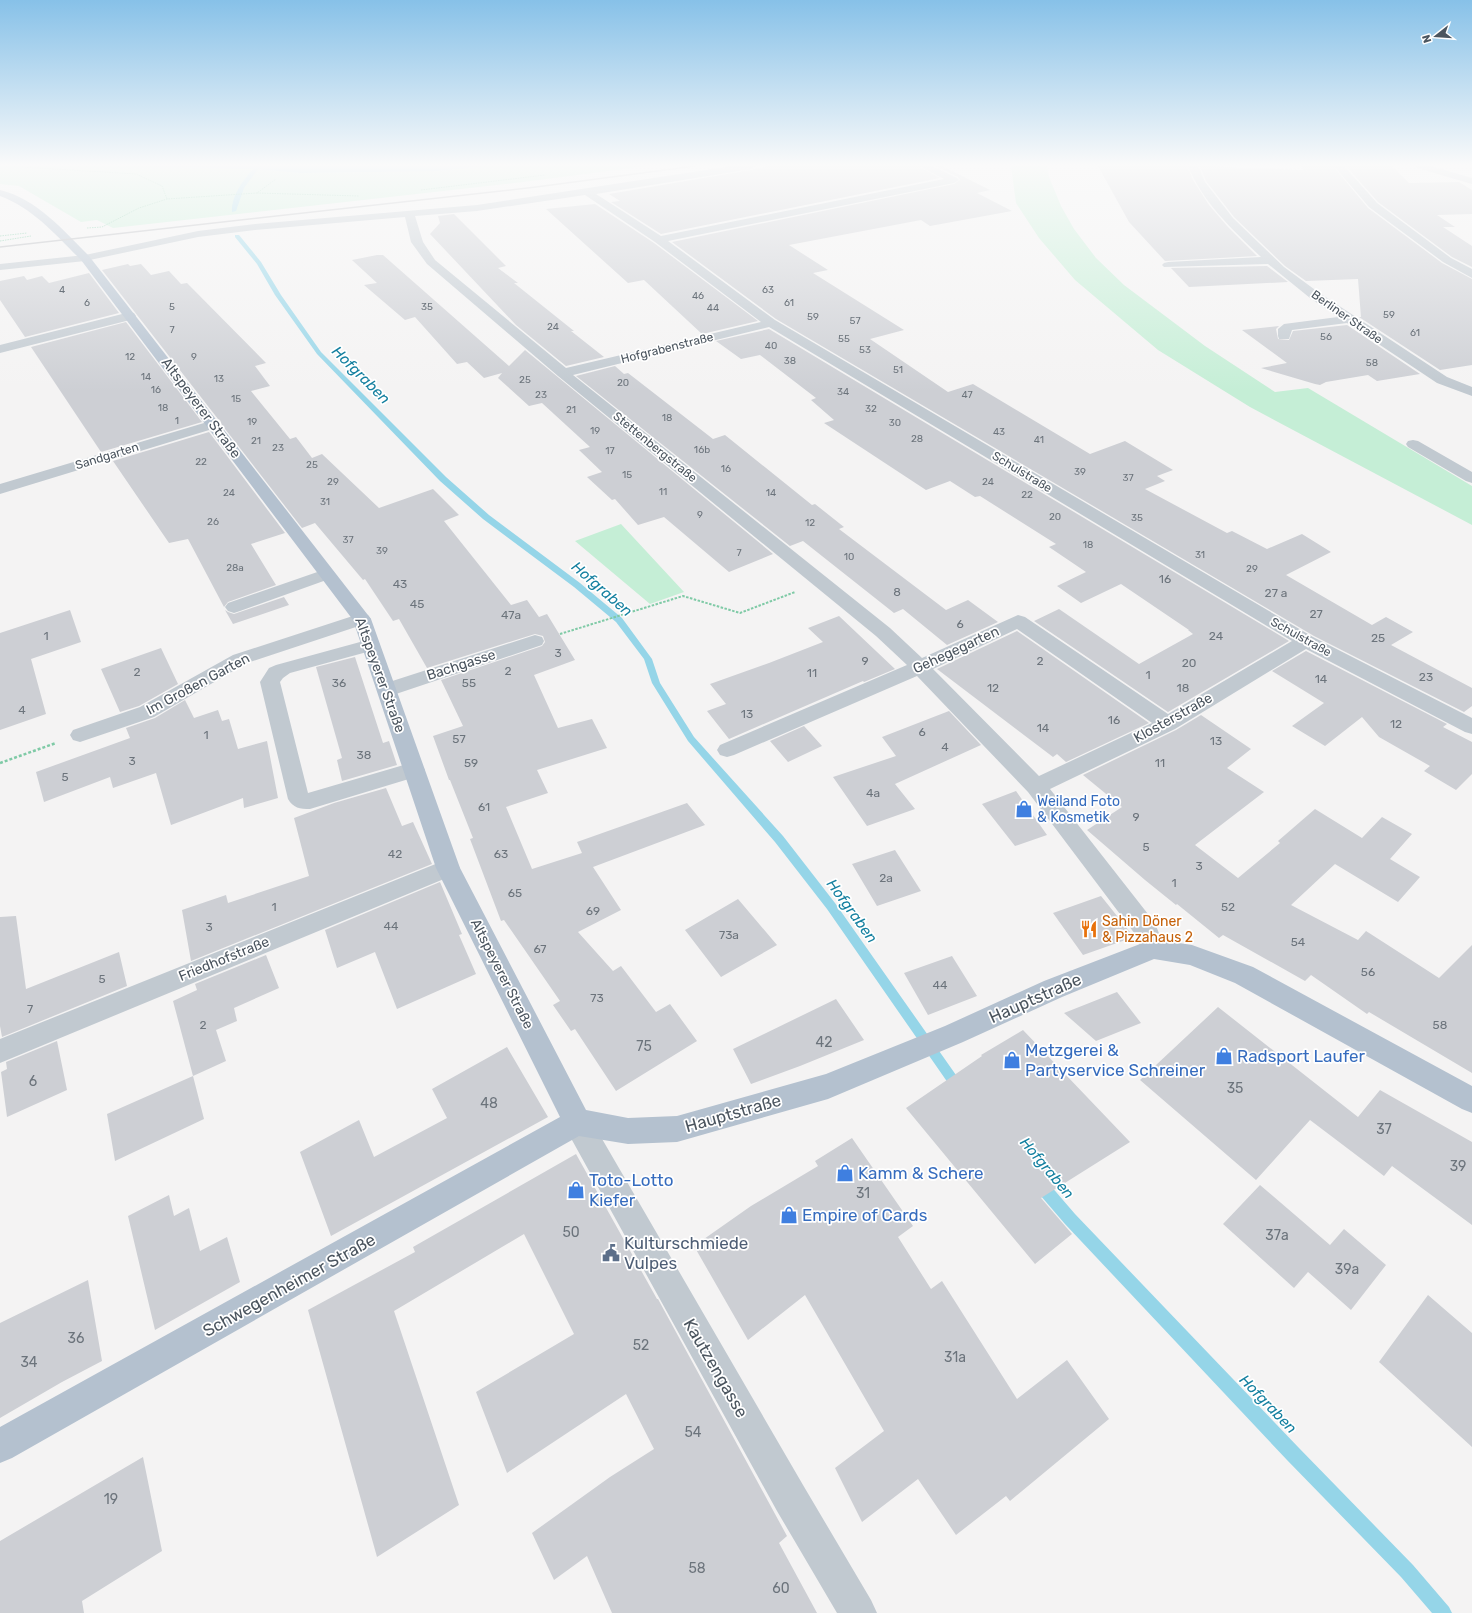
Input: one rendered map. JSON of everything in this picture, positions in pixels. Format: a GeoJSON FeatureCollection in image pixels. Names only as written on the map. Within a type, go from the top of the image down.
{"type":"FeatureCollection","features":[{"type":"Feature","properties":{"kind":"main road","name":"Altspeyerer Straße"},"geometry":{"type":"LineString","coordinates":[[68,241],[85,258],[214,424],[326,574],[362,618],[448,868],[577,1122]]}},
{"type":"Feature","properties":{"kind":"main road","name":"Hauptstraße"},"geometry":{"type":"LineString","coordinates":[[577,1122],[628,1131],[677,1129],[828,1086],[954,1034],[1053,989],[1153,950],[1192,955],[1244,975],[1472,1100]]}},
{"type":"Feature","properties":{"kind":"main road","name":"Schwegenheimer Straße"},"geometry":{"type":"LineString","coordinates":[[0,1446],[382,1233],[577,1122]]}},
{"type":"Feature","properties":{"kind":"street"},"geometry":{"type":"LineString","coordinates":[[0,267],[85,258],[164,241]]}},
{"type":"Feature","properties":{"kind":"street","name":"Stettenbergstraße"},"geometry":{"type":"LineString","coordinates":[[417,241],[431,262],[563,373],[883,632],[920,667]]}},
{"type":"Feature","properties":{"kind":"street","name":"Schulstraße"},"geometry":{"type":"LineString","coordinates":[[660,241],[771,323],[1306,641],[1472,727]]}},
{"type":"Feature","properties":{"kind":"street","name":"Berliner Straße"},"geometry":{"type":"LineString","coordinates":[[1251,241],[1271,260],[1314,295],[1442,380],[1472,392]]}},
{"type":"Feature","properties":{"kind":"street"},"geometry":{"type":"LineString","coordinates":[[1422,241],[1447,260],[1472,274]]}},
{"type":"Feature","properties":{"kind":"street"},"geometry":{"type":"LineString","coordinates":[[1168,265],[1271,260]]}},
{"type":"Feature","properties":{"kind":"street"},"geometry":{"type":"LineString","coordinates":[[0,349],[130,316]]}},
{"type":"Feature","properties":{"kind":"street"},"geometry":{"type":"LineString","coordinates":[[1284,336],[1284,329],[1289,327],[1350,319]]}},
{"type":"Feature","properties":{"kind":"street","name":"Hofgrabenstraße"},"geometry":{"type":"LineString","coordinates":[[563,373],[771,323]]}},
{"type":"Feature","properties":{"kind":"street","name":"Sandgarten"},"geometry":{"type":"LineString","coordinates":[[0,489],[214,424]]}},
{"type":"Feature","properties":{"kind":"street"},"geometry":{"type":"LineString","coordinates":[[1413,444],[1472,478]]}},
{"type":"Feature","properties":{"kind":"street"},"geometry":{"type":"LineString","coordinates":[[234,607],[326,574]]}},
{"type":"Feature","properties":{"kind":"street","name":"Im Großen Garten"},"geometry":{"type":"LineString","coordinates":[[80,735],[147,712],[240,659],[362,618]]}},
{"type":"Feature","properties":{"kind":"street","name":"Gehegegarten"},"geometry":{"type":"LineString","coordinates":[[727,750],[920,667],[1018,621],[1168,724]]}},
{"type":"Feature","properties":{"kind":"street","name":"Bachgasse"},"geometry":{"type":"LineString","coordinates":[[387,690],[535,641]]}},
{"type":"Feature","properties":{"kind":"street","name":"Klosterstraße"},"geometry":{"type":"LineString","coordinates":[[1036,786],[1168,724],[1306,641]]}},
{"type":"Feature","properties":{"kind":"street"},"geometry":{"type":"LineString","coordinates":[[371,645],[283,669],[272,678],[270,682],[299,799],[303,801],[310,801],[414,770]]}},
{"type":"Feature","properties":{"kind":"street"},"geometry":{"type":"LineString","coordinates":[[920,667],[1036,786],[1146,930],[1153,950]]}},
{"type":"Feature","properties":{"kind":"street","name":"Friedhofstraße"},"geometry":{"type":"LineString","coordinates":[[0,1051],[448,868]]}},
{"type":"Feature","properties":{"kind":"street","name":"Kautzengasse"},"geometry":{"type":"LineString","coordinates":[[577,1122],[790,1498],[858,1613]]}},
{"type":"Feature","properties":{"kind":"path"},"geometry":{"type":"LineString","coordinates":[[535,641],[571,632],[683,596],[740,613],[821,582]]}},
{"type":"Feature","properties":{"kind":"path"},"geometry":{"type":"LineString","coordinates":[[0,763],[80,735]]}},
{"type":"Feature","properties":{"kind":"green space"},"geometry":{"type":"Polygon","coordinates":[[[1042,241],[1083,241],[1096,258],[1124,285],[1205,346],[1275,392],[1308,388],[1472,486],[1472,525],[1250,407],[1158,350],[1075,280],[1042,241]]]}},
{"type":"Feature","properties":{"kind":"green space"},"geometry":{"type":"Polygon","coordinates":[[[621,524],[684,592],[650,604],[575,541],[621,524]]]}},
{"type":"Feature","properties":{"kind":"building"},"geometry":{"type":"Polygon","coordinates":[[[437,241],[481,241],[506,266],[498,268],[518,283],[514,283],[604,357],[566,366],[516,325],[437,241]]]}},
{"type":"Feature","properties":{"kind":"building"},"geometry":{"type":"Polygon","coordinates":[[[582,241],[651,241],[758,321],[702,334],[644,280],[628,283],[582,241]]]}},
{"type":"Feature","properties":{"kind":"building"},"geometry":{"type":"Polygon","coordinates":[[[809,241],[789,245],[828,270],[813,273],[904,330],[870,339],[948,392],[973,384],[1090,454],[1125,441],[1173,470],[1157,476],[1165,481],[1145,489],[1227,533],[1232,531],[1267,549],[1302,534],[1331,552],[1286,575],[1372,625],[1386,617],[1413,632],[1391,645],[1472,688],[1472,706],[1464,712],[1314,636],[776,319],[672,242],[809,241]]]}},
{"type":"Feature","properties":{"kind":"building"},"geometry":{"type":"Polygon","coordinates":[[[1147,241],[1242,241],[1257,256],[1165,261],[1147,241]]]}},
{"type":"Feature","properties":{"kind":"building"},"geometry":{"type":"Polygon","coordinates":[[[1259,241],[1413,241],[1442,263],[1472,279],[1472,365],[1440,370],[1359,317],[1361,317],[1358,279],[1306,281],[1285,266],[1259,241]]]}},
{"type":"Feature","properties":{"kind":"building"},"geometry":{"type":"Polygon","coordinates":[[[1431,241],[1465,241],[1472,246],[1472,267],[1452,257],[1431,241]]]}},
{"type":"Feature","properties":{"kind":"building"},"geometry":{"type":"Polygon","coordinates":[[[383,255],[509,366],[525,350],[773,554],[729,572],[664,517],[638,525],[615,499],[612,500],[587,477],[602,472],[579,450],[590,447],[542,403],[529,406],[498,378],[502,373],[484,378],[467,362],[457,364],[415,317],[405,320],[364,285],[377,283],[352,260],[383,255]]]}},
{"type":"Feature","properties":{"kind":"building"},"geometry":{"type":"Polygon","coordinates":[[[128,264],[130,266],[141,264],[151,275],[169,271],[181,284],[187,283],[266,363],[255,366],[270,386],[251,391],[290,439],[296,437],[312,458],[322,454],[379,508],[433,489],[459,515],[444,521],[511,605],[527,600],[539,617],[547,614],[575,660],[534,675],[558,728],[592,719],[607,748],[537,770],[548,793],[506,807],[532,869],[582,853],[577,842],[687,803],[705,825],[593,867],[621,910],[578,932],[613,971],[621,966],[656,1012],[670,1004],[697,1041],[616,1091],[575,1029],[571,1031],[553,1005],[560,1001],[504,920],[501,921],[470,839],[473,838],[433,736],[463,726],[441,680],[542,646],[545,642],[543,636],[535,634],[427,668],[399,619],[393,621],[365,579],[363,580],[315,523],[302,528],[222,425],[220,420],[102,270],[128,264]]]}},
{"type":"Feature","properties":{"kind":"building"},"geometry":{"type":"Polygon","coordinates":[[[1267,266],[1288,282],[1189,287],[1171,268],[1267,266]]]}},
{"type":"Feature","properties":{"kind":"building"},"geometry":{"type":"Polygon","coordinates":[[[89,273],[119,313],[25,337],[0,300],[0,281],[24,276],[27,280],[42,276],[49,283],[89,273]]]}},
{"type":"Feature","properties":{"kind":"building"},"geometry":{"type":"Polygon","coordinates":[[[126,322],[202,422],[101,452],[31,347],[126,322]]]}},
{"type":"Feature","properties":{"kind":"building"},"geometry":{"type":"Polygon","coordinates":[[[1347,325],[1420,374],[1377,381],[1368,375],[1326,382],[1320,385],[1315,384],[1261,368],[1287,363],[1242,330],[1279,326],[1276,329],[1278,339],[1289,340],[1293,331],[1347,325]]]}},
{"type":"Feature","properties":{"kind":"building"},"geometry":{"type":"Polygon","coordinates":[[[769,329],[1289,641],[1168,712],[1034,621],[1059,609],[1139,664],[1193,634],[1189,630],[1121,584],[1081,603],[1057,586],[1086,572],[1049,547],[1056,544],[980,496],[975,497],[950,481],[926,490],[824,423],[834,420],[811,400],[816,398],[760,355],[741,359],[716,341],[769,329]]]}},
{"type":"Feature","properties":{"kind":"building"},"geometry":{"type":"Polygon","coordinates":[[[615,366],[624,374],[628,373],[713,439],[725,435],[812,505],[815,504],[844,527],[839,529],[946,610],[968,600],[998,622],[947,645],[903,609],[894,613],[803,541],[790,546],[576,376],[615,366]]]}},
{"type":"Feature","properties":{"kind":"building"},"geometry":{"type":"Polygon","coordinates":[[[209,432],[285,533],[251,544],[276,585],[228,602],[224,607],[188,539],[169,543],[113,461],[209,432]]]}},
{"type":"Feature","properties":{"kind":"building"},"geometry":{"type":"Polygon","coordinates":[[[284,597],[289,605],[233,624],[225,610],[234,614],[284,597]]]}},
{"type":"Feature","properties":{"kind":"building"},"geometry":{"type":"Polygon","coordinates":[[[70,610],[81,642],[31,659],[46,714],[0,730],[0,633],[70,610]]]}},
{"type":"Feature","properties":{"kind":"building"},"geometry":{"type":"Polygon","coordinates":[[[839,616],[895,669],[864,682],[863,681],[729,739],[707,711],[726,704],[710,684],[823,642],[808,628],[839,616]]]}},
{"type":"Feature","properties":{"kind":"building"},"geometry":{"type":"Polygon","coordinates":[[[1017,631],[1149,723],[1066,762],[1057,754],[1053,757],[937,669],[1017,631]]]}},
{"type":"Feature","properties":{"kind":"building"},"geometry":{"type":"Polygon","coordinates":[[[161,648],[178,684],[139,706],[120,712],[101,669],[161,648]]]}},
{"type":"Feature","properties":{"kind":"building"},"geometry":{"type":"Polygon","coordinates":[[[1306,651],[1447,724],[1443,727],[1472,742],[1472,774],[1456,790],[1424,771],[1430,766],[1379,737],[1362,717],[1325,746],[1292,726],[1324,703],[1272,671],[1306,651]]]}},
{"type":"Feature","properties":{"kind":"building"},"geometry":{"type":"Polygon","coordinates":[[[355,657],[383,743],[389,741],[397,765],[342,781],[337,760],[342,758],[316,667],[355,657]]]}},
{"type":"Feature","properties":{"kind":"building"},"geometry":{"type":"Polygon","coordinates":[[[185,700],[194,718],[218,710],[222,721],[229,719],[238,749],[267,741],[278,798],[244,808],[243,798],[171,825],[156,773],[113,788],[110,777],[44,802],[36,772],[130,738],[126,728],[155,718],[185,700]]]}},
{"type":"Feature","properties":{"kind":"building"},"geometry":{"type":"Polygon","coordinates":[[[949,711],[981,745],[895,784],[915,809],[867,826],[833,777],[896,756],[882,737],[949,711]]]}},
{"type":"Feature","properties":{"kind":"building"},"geometry":{"type":"Polygon","coordinates":[[[1201,715],[1251,749],[1227,768],[1264,792],[1195,845],[1238,878],[1280,843],[1278,841],[1315,809],[1362,838],[1382,817],[1412,834],[1390,859],[1420,877],[1398,902],[1335,864],[1291,905],[1358,940],[1366,931],[1439,978],[1472,945],[1472,1073],[1369,1012],[1367,1014],[1311,975],[1305,981],[1223,935],[1219,938],[1145,880],[1087,830],[1122,807],[1083,775],[1176,730],[1201,715]]]}},
{"type":"Feature","properties":{"kind":"building"},"geometry":{"type":"Polygon","coordinates":[[[804,726],[822,746],[788,762],[770,741],[804,726]]]}},
{"type":"Feature","properties":{"kind":"building"},"geometry":{"type":"Polygon","coordinates":[[[386,788],[402,826],[413,822],[432,864],[191,961],[182,910],[226,895],[228,903],[309,876],[294,818],[334,803],[386,788]]]}},
{"type":"Feature","properties":{"kind":"building"},"geometry":{"type":"Polygon","coordinates":[[[1016,791],[1047,835],[1015,846],[982,804],[1016,791]]]}},
{"type":"Feature","properties":{"kind":"building"},"geometry":{"type":"Polygon","coordinates":[[[895,850],[921,891],[877,906],[852,864],[895,850]]]}},
{"type":"Feature","properties":{"kind":"building"},"geometry":{"type":"Polygon","coordinates":[[[440,882],[462,934],[459,935],[476,974],[397,1009],[375,952],[337,968],[325,930],[440,882]]]}},
{"type":"Feature","properties":{"kind":"building"},"geometry":{"type":"Polygon","coordinates":[[[1101,896],[1134,937],[1083,955],[1053,913],[1101,896]]]}},
{"type":"Feature","properties":{"kind":"building"},"geometry":{"type":"Polygon","coordinates":[[[738,899],[777,945],[721,977],[685,930],[738,899]]]}},
{"type":"Feature","properties":{"kind":"building"},"geometry":{"type":"Polygon","coordinates":[[[16,916],[26,989],[119,952],[127,986],[2,1037],[0,1026],[0,917],[16,916]]]}},
{"type":"Feature","properties":{"kind":"building"},"geometry":{"type":"Polygon","coordinates":[[[266,955],[279,988],[234,1008],[237,1021],[216,1030],[226,1061],[193,1076],[173,1001],[197,990],[195,984],[266,955]]]}},
{"type":"Feature","properties":{"kind":"building"},"geometry":{"type":"Polygon","coordinates":[[[952,956],[977,996],[928,1015],[904,973],[952,956]]]}},
{"type":"Feature","properties":{"kind":"building"},"geometry":{"type":"Polygon","coordinates":[[[1117,992],[1141,1023],[1096,1041],[1064,1013],[1117,992]]]}},
{"type":"Feature","properties":{"kind":"building"},"geometry":{"type":"Polygon","coordinates":[[[836,999],[864,1040],[751,1084],[733,1049],[836,999]]]}},
{"type":"Feature","properties":{"kind":"building"},"geometry":{"type":"Polygon","coordinates":[[[1218,1007],[1358,1117],[1380,1090],[1472,1142],[1472,1225],[1392,1166],[1384,1176],[1310,1120],[1256,1180],[1140,1080],[1218,1007]]]}},
{"type":"Feature","properties":{"kind":"building"},"geometry":{"type":"Polygon","coordinates":[[[1023,1030],[1130,1142],[1041,1198],[1072,1234],[1035,1264],[906,1108],[982,1056],[981,1055],[1023,1030]]]}},
{"type":"Feature","properties":{"kind":"building"},"geometry":{"type":"Polygon","coordinates":[[[57,1041],[67,1090],[7,1117],[1,1072],[7,1069],[6,1062],[57,1041]]]}},
{"type":"Feature","properties":{"kind":"building"},"geometry":{"type":"Polygon","coordinates":[[[507,1047],[548,1117],[331,1236],[300,1152],[359,1120],[374,1157],[447,1118],[432,1089],[507,1047]]]}},
{"type":"Feature","properties":{"kind":"building"},"geometry":{"type":"Polygon","coordinates":[[[193,1076],[204,1119],[115,1161],[107,1114],[193,1076]]]}},
{"type":"Feature","properties":{"kind":"building"},"geometry":{"type":"Polygon","coordinates":[[[852,1138],[913,1226],[898,1237],[931,1289],[942,1281],[1017,1399],[1067,1360],[1109,1419],[1010,1501],[1006,1496],[956,1535],[918,1479],[862,1522],[835,1468],[884,1431],[805,1295],[748,1340],[694,1246],[751,1206],[818,1166],[815,1161],[852,1138]]]}},
{"type":"Feature","properties":{"kind":"building"},"geometry":{"type":"Polygon","coordinates":[[[576,1154],[658,1299],[787,1536],[779,1543],[817,1613],[612,1613],[587,1556],[554,1580],[532,1533],[610,1477],[654,1449],[626,1394],[507,1473],[476,1392],[574,1334],[524,1234],[394,1311],[459,1505],[377,1557],[308,1310],[415,1252],[413,1247],[576,1154]]]}},
{"type":"Feature","properties":{"kind":"building"},"geometry":{"type":"Polygon","coordinates":[[[1260,1185],[1330,1245],[1344,1229],[1386,1265],[1351,1310],[1308,1272],[1294,1288],[1223,1224],[1260,1185]]]}},
{"type":"Feature","properties":{"kind":"building"},"geometry":{"type":"Polygon","coordinates":[[[169,1195],[174,1216],[189,1208],[200,1251],[227,1237],[240,1282],[155,1330],[128,1216],[169,1195]]]}},
{"type":"Feature","properties":{"kind":"building"},"geometry":{"type":"Polygon","coordinates":[[[88,1280],[102,1361],[0,1418],[0,1323],[88,1280]]]}},
{"type":"Feature","properties":{"kind":"building"},"geometry":{"type":"Polygon","coordinates":[[[1428,1295],[1472,1333],[1472,1447],[1379,1362],[1428,1295]]]}},
{"type":"Feature","properties":{"kind":"building"},"geometry":{"type":"Polygon","coordinates":[[[143,1457],[162,1551],[82,1601],[84,1613],[0,1613],[0,1541],[143,1457]]]}},
{"type":"Feature","properties":{"kind":"waterway","name":"Hofgraben"},"geometry":{"type":"LineString","coordinates":[[241,241],[259,263],[278,295],[319,353],[443,479],[486,517],[577,585],[619,620],[648,659],[656,683],[691,739],[779,839],[831,906],[959,1089]]}},
{"type":"Feature","properties":{"kind":"waterway","name":"Hofgraben"},"geometry":{"type":"LineString","coordinates":[[1039,1183],[1070,1219],[1293,1454],[1407,1571],[1443,1613]]}},
{"type":"Feature","properties":{"kind":"railway"},"geometry":{"type":"LineString","coordinates":[[0,247],[51,241]]}},
{"type":"Feature","properties":{"kind":"place","name":"Weiland Foto & Kosmetik"},"geometry":{"type":"Point","coordinates":[1024,809]}},
{"type":"Feature","properties":{"kind":"place","name":"Sahin Döner & Pizzahaus 2"},"geometry":{"type":"Point","coordinates":[1089,929]}},
{"type":"Feature","properties":{"kind":"place","name":"Radsport Laufer"},"geometry":{"type":"Point","coordinates":[1224,1056]}},
{"type":"Feature","properties":{"kind":"place","name":"Metzgerei & Partyservice Schreiner"},"geometry":{"type":"Point","coordinates":[1012,1060]}},
{"type":"Feature","properties":{"kind":"place","name":"Kamm & Schere"},"geometry":{"type":"Point","coordinates":[845,1173]}},
{"type":"Feature","properties":{"kind":"place","name":"Toto-Lotto Kiefer"},"geometry":{"type":"Point","coordinates":[576,1190]}},
{"type":"Feature","properties":{"kind":"place","name":"Empire of Cards"},"geometry":{"type":"Point","coordinates":[789,1215]}},
{"type":"Feature","properties":{"kind":"place","name":"Kulturschmiede Vulpes"},"geometry":{"type":"Point","coordinates":[611,1253]}}]}
